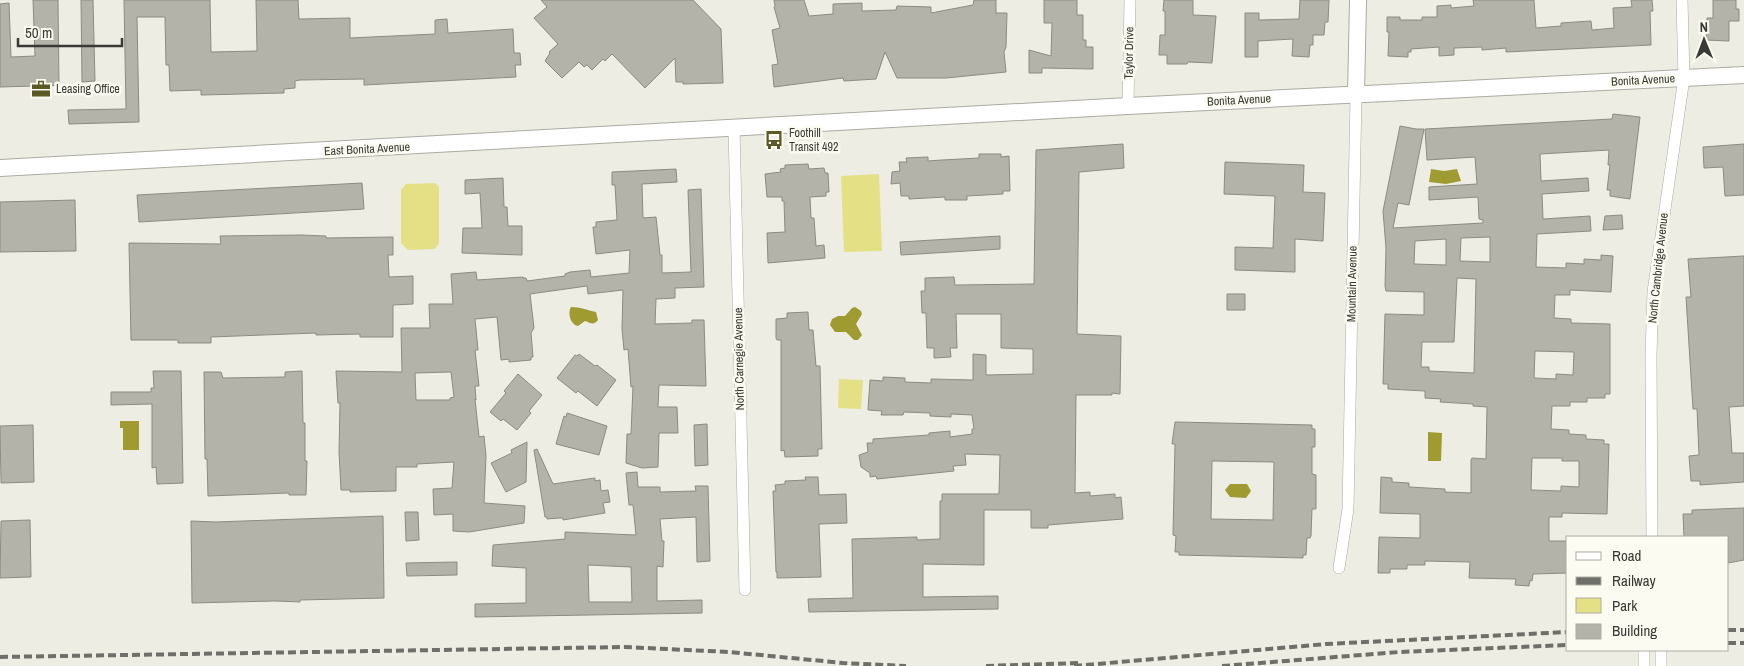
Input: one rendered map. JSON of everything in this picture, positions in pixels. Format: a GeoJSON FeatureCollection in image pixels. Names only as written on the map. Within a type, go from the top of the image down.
{"type":"FeatureCollection","features":[{"type":"Feature","properties":{"kind":"main road","name":"Mountain Avenue"},"geometry":{"type":"LineString","coordinates":[[1356,95],[1358,0]]}},
{"type":"Feature","properties":{"kind":"main road","name":"Bonita Avenue"},"geometry":{"type":"LineString","coordinates":[[734,128],[1128,106],[1744,76]]}},
{"type":"Feature","properties":{"kind":"main road","name":"East Bonita Avenue"},"geometry":{"type":"LineString","coordinates":[[0,168],[734,128]]}},
{"type":"Feature","properties":{"kind":"street","name":"Taylor Drive"},"geometry":{"type":"LineString","coordinates":[[1128,106],[1130,0]]}},
{"type":"Feature","properties":{"kind":"street","name":"North Cambridge Avenue"},"geometry":{"type":"LineString","coordinates":[[1652,536],[1651,356],[1653,292],[1684,78],[1682,0]]}},
{"type":"Feature","properties":{"kind":"street","name":"Mountain Avenue"},"geometry":{"type":"LineString","coordinates":[[1339,568],[1348,509],[1356,95]]}},
{"type":"Feature","properties":{"kind":"street","name":"North Carnegie Avenue"},"geometry":{"type":"LineString","coordinates":[[734,128],[745,590]]}},
{"type":"Feature","properties":{"kind":"street"},"geometry":{"type":"LineString","coordinates":[[1644,651],[1644,666]]}},
{"type":"Feature","properties":{"kind":"street"},"geometry":{"type":"LineString","coordinates":[[1661,651],[1661,666]]}},
{"type":"Feature","properties":{"kind":"green space"},"geometry":{"type":"Polygon","coordinates":[[[879,174],[882,251],[844,252],[841,176],[879,174]]]}},
{"type":"Feature","properties":{"kind":"green space"},"geometry":{"type":"Polygon","coordinates":[[[435,183],[439,187],[439,243],[435,249],[408,250],[401,243],[401,190],[406,184],[435,183]]]}},
{"type":"Feature","properties":{"kind":"green space"},"geometry":{"type":"Polygon","coordinates":[[[839,379],[863,380],[861,409],[838,408],[839,379]]]}},
{"type":"Feature","properties":{"kind":"shaded area"},"geometry":{"type":"Polygon","coordinates":[[[1431,169],[1444,171],[1457,169],[1461,181],[1446,184],[1429,182],[1431,169]]]}},
{"type":"Feature","properties":{"kind":"shaded area"},"geometry":{"type":"Polygon","coordinates":[[[571,307],[596,312],[598,320],[593,323],[585,321],[578,326],[572,321],[570,316],[571,307]]]}},
{"type":"Feature","properties":{"kind":"shaded area"},"geometry":{"type":"Polygon","coordinates":[[[855,307],[862,314],[856,324],[862,335],[858,340],[854,340],[846,332],[835,332],[830,325],[832,319],[838,316],[845,316],[855,307]]]}},
{"type":"Feature","properties":{"kind":"shaded area"},"geometry":{"type":"Polygon","coordinates":[[[120,421],[139,421],[139,450],[123,450],[123,428],[120,428],[120,421]]]}},
{"type":"Feature","properties":{"kind":"shaded area"},"geometry":{"type":"Polygon","coordinates":[[[1428,432],[1442,433],[1441,461],[1428,461],[1428,432]]]}},
{"type":"Feature","properties":{"kind":"shaded area"},"geometry":{"type":"Polygon","coordinates":[[[1230,484],[1247,484],[1251,491],[1246,498],[1230,497],[1225,490],[1230,484]]]}},
{"type":"Feature","properties":{"kind":"building"},"geometry":{"type":"Polygon","coordinates":[[[33,0],[58,0],[59,85],[49,86],[49,92],[34,93],[34,86],[0,87],[0,4],[9,3],[11,57],[35,56],[33,0]]]}},
{"type":"Feature","properties":{"kind":"building"},"geometry":{"type":"Polygon","coordinates":[[[81,0],[93,0],[95,81],[82,82],[81,0]]]}},
{"type":"Feature","properties":{"kind":"building"},"geometry":{"type":"Polygon","coordinates":[[[124,0],[210,0],[211,52],[257,51],[256,0],[298,0],[299,19],[350,18],[350,38],[435,34],[435,20],[447,19],[448,33],[513,29],[514,53],[520,53],[521,65],[515,65],[516,77],[364,85],[364,79],[300,80],[295,81],[295,88],[284,89],[284,93],[201,95],[201,90],[170,91],[169,65],[166,65],[165,17],[137,17],[139,122],[69,124],[68,110],[126,109],[124,0]]]}},
{"type":"Feature","properties":{"kind":"building"},"geometry":{"type":"Polygon","coordinates":[[[541,0],[693,0],[721,29],[723,83],[683,84],[683,82],[676,82],[675,58],[645,88],[612,54],[605,61],[603,59],[592,70],[587,65],[584,67],[579,62],[562,78],[545,61],[549,52],[558,44],[534,18],[547,7],[541,0]]]}},
{"type":"Feature","properties":{"kind":"building"},"geometry":{"type":"Polygon","coordinates":[[[774,0],[804,0],[809,16],[833,14],[833,4],[862,3],[862,11],[896,10],[897,6],[931,7],[931,13],[973,5],[974,0],[996,0],[996,13],[1007,13],[1006,47],[1004,52],[1006,72],[946,78],[897,78],[885,52],[876,79],[844,81],[843,78],[774,87],[772,65],[778,64],[772,30],[780,28],[774,0]]]}},
{"type":"Feature","properties":{"kind":"building"},"geometry":{"type":"Polygon","coordinates":[[[1044,0],[1077,0],[1077,15],[1083,15],[1083,40],[1086,40],[1086,47],[1093,47],[1093,69],[1042,68],[1042,73],[1029,73],[1029,50],[1051,56],[1052,23],[1044,23],[1044,0]]]}},
{"type":"Feature","properties":{"kind":"building"},"geometry":{"type":"Polygon","coordinates":[[[1164,0],[1193,0],[1193,15],[1216,16],[1212,63],[1188,62],[1187,64],[1167,64],[1167,55],[1159,55],[1160,35],[1165,35],[1164,0]]]}},
{"type":"Feature","properties":{"kind":"building"},"geometry":{"type":"Polygon","coordinates":[[[1300,0],[1329,0],[1328,22],[1325,22],[1324,35],[1313,35],[1313,45],[1310,45],[1309,57],[1292,56],[1293,39],[1258,41],[1258,57],[1245,57],[1245,13],[1259,13],[1259,20],[1299,19],[1300,0]]]}},
{"type":"Feature","properties":{"kind":"building"},"geometry":{"type":"Polygon","coordinates":[[[1473,0],[1534,0],[1536,28],[1561,26],[1561,23],[1591,21],[1592,30],[1614,28],[1613,8],[1632,7],[1631,0],[1652,0],[1653,11],[1650,11],[1651,45],[1506,52],[1506,48],[1482,50],[1482,47],[1454,48],[1454,55],[1439,56],[1439,47],[1411,49],[1411,52],[1408,52],[1408,57],[1388,56],[1389,32],[1387,32],[1387,17],[1400,17],[1400,20],[1422,20],[1422,17],[1437,17],[1437,6],[1451,5],[1451,8],[1474,6],[1473,0]]]}},
{"type":"Feature","properties":{"kind":"building"},"geometry":{"type":"Polygon","coordinates":[[[1713,0],[1736,0],[1736,9],[1739,9],[1739,21],[1729,21],[1729,41],[1706,40],[1707,18],[1713,18],[1713,0]]]}},
{"type":"Feature","properties":{"kind":"building"},"geometry":{"type":"Polygon","coordinates":[[[1613,114],[1640,117],[1630,199],[1610,196],[1610,190],[1607,190],[1610,165],[1608,165],[1609,150],[1540,154],[1541,181],[1588,178],[1589,191],[1542,194],[1543,219],[1590,216],[1591,231],[1537,234],[1536,267],[1566,268],[1566,263],[1584,264],[1584,259],[1601,260],[1601,255],[1613,256],[1611,292],[1570,290],[1570,295],[1555,295],[1554,318],[1571,319],[1571,323],[1610,324],[1610,394],[1605,394],[1605,398],[1587,398],[1587,402],[1570,402],[1570,406],[1552,406],[1551,429],[1569,430],[1569,434],[1586,435],[1586,439],[1604,440],[1604,444],[1609,444],[1607,514],[1562,513],[1562,517],[1549,517],[1549,541],[1566,541],[1566,573],[1533,574],[1529,586],[1515,585],[1516,579],[1469,578],[1470,562],[1425,561],[1425,565],[1407,565],[1407,569],[1390,569],[1390,573],[1378,573],[1379,537],[1420,538],[1420,514],[1380,513],[1381,477],[1392,478],[1392,482],[1409,483],[1409,487],[1445,489],[1445,492],[1471,493],[1471,460],[1472,458],[1486,459],[1487,407],[1473,406],[1473,404],[1440,402],[1441,399],[1425,398],[1425,391],[1388,389],[1388,384],[1383,384],[1385,314],[1424,315],[1424,292],[1386,291],[1385,286],[1386,248],[1383,211],[1400,126],[1424,129],[1409,205],[1398,203],[1393,228],[1483,223],[1483,220],[1479,219],[1478,197],[1429,200],[1429,187],[1477,184],[1475,157],[1427,160],[1425,129],[1612,119],[1613,114]],[[1490,237],[1461,238],[1460,261],[1490,262],[1490,237]],[[1446,239],[1415,241],[1414,264],[1446,265],[1446,239]],[[1457,278],[1454,342],[1422,342],[1421,367],[1429,367],[1429,371],[1474,373],[1476,279],[1457,278]],[[1535,351],[1534,378],[1556,379],[1556,374],[1573,375],[1574,352],[1535,351]],[[1532,458],[1531,490],[1561,491],[1561,486],[1579,487],[1579,461],[1562,461],[1562,458],[1532,458]]]}},
{"type":"Feature","properties":{"kind":"building"},"geometry":{"type":"Polygon","coordinates":[[[1123,144],[1124,168],[1079,172],[1077,334],[1121,336],[1120,394],[1076,395],[1075,493],[1090,492],[1090,496],[1115,494],[1115,498],[1121,497],[1123,519],[1048,525],[1048,528],[1031,528],[1031,510],[984,510],[984,565],[923,564],[923,597],[998,596],[998,609],[809,612],[808,599],[853,598],[852,539],[917,537],[917,540],[940,539],[940,501],[942,501],[942,494],[999,494],[1000,455],[965,454],[966,465],[953,466],[954,471],[877,479],[876,476],[870,477],[870,473],[861,467],[859,455],[868,452],[867,443],[873,443],[873,439],[929,435],[929,433],[950,431],[950,437],[972,434],[972,429],[974,429],[972,415],[951,414],[951,417],[930,416],[930,413],[904,412],[903,415],[881,415],[882,411],[868,410],[870,380],[883,381],[883,377],[905,378],[905,382],[931,383],[931,379],[973,380],[973,354],[986,355],[986,375],[1033,374],[1033,349],[1001,348],[1001,314],[956,314],[957,348],[950,348],[951,357],[934,358],[934,348],[927,348],[926,313],[922,313],[921,291],[925,291],[925,278],[954,277],[955,285],[1034,284],[1036,150],[1123,144]]]}},
{"type":"Feature","properties":{"kind":"building"},"geometry":{"type":"Polygon","coordinates":[[[1744,144],[1744,195],[1725,196],[1723,167],[1704,168],[1703,147],[1744,144]]]}},
{"type":"Feature","properties":{"kind":"building"},"geometry":{"type":"Polygon","coordinates":[[[979,154],[1001,154],[1001,157],[1009,156],[1010,191],[1003,191],[1003,194],[967,196],[967,200],[945,200],[945,197],[909,199],[909,196],[901,196],[900,183],[891,184],[892,172],[900,171],[899,162],[907,162],[906,158],[928,157],[928,161],[979,158],[979,154]]]}},
{"type":"Feature","properties":{"kind":"building"},"geometry":{"type":"Polygon","coordinates":[[[1225,162],[1304,165],[1303,192],[1325,193],[1323,241],[1295,239],[1295,272],[1235,270],[1235,247],[1273,248],[1275,196],[1224,194],[1225,162]]]}},
{"type":"Feature","properties":{"kind":"building"},"geometry":{"type":"Polygon","coordinates":[[[808,164],[809,169],[824,168],[825,173],[828,173],[829,192],[826,192],[826,196],[810,197],[811,218],[814,218],[816,246],[824,245],[825,258],[768,263],[767,233],[785,232],[784,201],[782,201],[782,197],[767,197],[765,174],[781,172],[780,169],[785,168],[785,165],[808,164]]]}},
{"type":"Feature","properties":{"kind":"building"},"geometry":{"type":"Polygon","coordinates":[[[676,169],[677,182],[642,184],[643,218],[656,217],[660,255],[662,255],[662,273],[691,272],[688,190],[701,189],[704,287],[675,288],[675,298],[656,299],[655,324],[692,323],[692,320],[704,320],[706,386],[659,385],[658,407],[677,407],[678,433],[659,433],[658,467],[642,468],[626,463],[627,434],[631,434],[633,386],[631,387],[628,349],[624,350],[622,329],[623,290],[588,294],[587,286],[530,294],[534,328],[531,333],[533,357],[531,357],[531,360],[509,362],[509,359],[501,360],[497,317],[475,319],[478,350],[475,350],[479,386],[475,386],[475,399],[479,437],[484,436],[486,456],[484,503],[525,506],[524,523],[469,532],[453,531],[453,514],[434,515],[433,489],[452,488],[454,462],[417,464],[417,467],[396,467],[396,491],[350,492],[350,490],[341,490],[339,452],[340,403],[338,403],[336,371],[402,372],[401,328],[430,328],[429,304],[453,304],[451,274],[476,272],[477,280],[523,277],[527,281],[565,276],[565,274],[570,272],[590,270],[591,277],[629,273],[630,250],[596,254],[593,227],[596,227],[596,222],[617,220],[615,185],[612,185],[612,172],[676,169]],[[451,372],[415,373],[416,400],[450,400],[450,398],[454,397],[451,372]]]}},
{"type":"Feature","properties":{"kind":"building"},"geometry":{"type":"Polygon","coordinates":[[[503,178],[504,207],[507,207],[508,226],[522,226],[522,255],[462,253],[463,228],[482,228],[480,193],[465,194],[465,180],[503,178]]]}},
{"type":"Feature","properties":{"kind":"building"},"geometry":{"type":"Polygon","coordinates":[[[362,183],[364,209],[139,222],[137,195],[362,183]]]}},
{"type":"Feature","properties":{"kind":"building"},"geometry":{"type":"Polygon","coordinates":[[[75,200],[76,251],[0,252],[0,202],[75,200]]]}},
{"type":"Feature","properties":{"kind":"building"},"geometry":{"type":"Polygon","coordinates":[[[1622,215],[1623,229],[1603,230],[1605,216],[1622,215]]]}},
{"type":"Feature","properties":{"kind":"building"},"geometry":{"type":"Polygon","coordinates":[[[220,236],[326,236],[326,238],[393,237],[393,255],[388,255],[389,277],[413,276],[413,304],[393,305],[393,337],[360,337],[360,334],[316,335],[316,333],[211,337],[211,343],[178,343],[178,340],[131,340],[129,243],[221,244],[220,236]]]}},
{"type":"Feature","properties":{"kind":"building"},"geometry":{"type":"Polygon","coordinates":[[[1000,236],[1000,249],[901,255],[900,242],[1000,236]]]}},
{"type":"Feature","properties":{"kind":"building"},"geometry":{"type":"Polygon","coordinates":[[[1744,256],[1744,406],[1729,407],[1732,453],[1744,453],[1744,482],[1700,485],[1700,481],[1691,481],[1689,456],[1699,455],[1697,409],[1693,409],[1686,297],[1691,297],[1688,259],[1744,256]]]}},
{"type":"Feature","properties":{"kind":"building"},"geometry":{"type":"Polygon","coordinates":[[[1227,294],[1245,294],[1245,310],[1227,310],[1227,294]]]}},
{"type":"Feature","properties":{"kind":"building"},"geometry":{"type":"Polygon","coordinates":[[[808,312],[809,330],[813,330],[816,366],[820,366],[822,449],[818,449],[818,456],[785,457],[784,450],[781,451],[781,340],[776,338],[776,319],[787,318],[787,313],[808,312]]]}},
{"type":"Feature","properties":{"kind":"building"},"geometry":{"type":"Polygon","coordinates":[[[579,354],[616,380],[597,406],[557,378],[575,355],[579,354]]]}},
{"type":"Feature","properties":{"kind":"building"},"geometry":{"type":"Polygon","coordinates":[[[153,371],[181,371],[183,483],[157,484],[156,467],[152,468],[152,404],[111,405],[111,392],[151,392],[151,388],[154,388],[153,371]]]}},
{"type":"Feature","properties":{"kind":"building"},"geometry":{"type":"Polygon","coordinates":[[[302,371],[305,461],[307,461],[306,495],[289,495],[289,493],[208,496],[207,459],[205,459],[204,372],[221,372],[223,378],[285,377],[285,372],[302,371]]]}},
{"type":"Feature","properties":{"kind":"building"},"geometry":{"type":"Polygon","coordinates":[[[518,374],[542,395],[529,411],[531,413],[517,430],[490,412],[506,393],[504,391],[518,374]]]}},
{"type":"Feature","properties":{"kind":"building"},"geometry":{"type":"Polygon","coordinates":[[[567,413],[607,426],[599,455],[556,444],[564,416],[566,417],[567,413]]]}},
{"type":"Feature","properties":{"kind":"building"},"geometry":{"type":"Polygon","coordinates":[[[1175,422],[1312,425],[1312,429],[1315,429],[1315,447],[1312,447],[1312,474],[1316,475],[1316,509],[1312,509],[1311,536],[1307,538],[1306,555],[1303,555],[1303,558],[1179,555],[1179,552],[1175,552],[1176,536],[1173,535],[1175,444],[1172,444],[1175,422]],[[1212,461],[1211,519],[1273,520],[1274,462],[1212,461]]]}},
{"type":"Feature","properties":{"kind":"building"},"geometry":{"type":"Polygon","coordinates":[[[707,424],[708,465],[695,466],[694,425],[707,424]]]}},
{"type":"Feature","properties":{"kind":"building"},"geometry":{"type":"Polygon","coordinates":[[[33,425],[34,482],[1,483],[0,426],[33,425]]]}},
{"type":"Feature","properties":{"kind":"building"},"geometry":{"type":"Polygon","coordinates":[[[527,442],[526,482],[506,492],[491,463],[512,453],[511,450],[527,442]]]}},
{"type":"Feature","properties":{"kind":"building"},"geometry":{"type":"Polygon","coordinates":[[[537,449],[553,484],[595,478],[595,481],[600,480],[601,491],[608,490],[610,502],[603,503],[605,513],[563,520],[563,518],[547,519],[545,517],[534,450],[537,449]]]}},
{"type":"Feature","properties":{"kind":"building"},"geometry":{"type":"Polygon","coordinates":[[[637,472],[638,487],[660,487],[660,492],[696,491],[695,486],[708,486],[710,561],[697,562],[696,517],[660,519],[662,541],[664,541],[663,567],[657,566],[657,601],[702,600],[702,613],[475,617],[475,604],[526,603],[526,568],[492,566],[493,545],[565,539],[565,532],[636,535],[633,505],[629,505],[626,473],[637,472]],[[588,565],[589,602],[632,602],[631,567],[588,565]]]}},
{"type":"Feature","properties":{"kind":"building"},"geometry":{"type":"Polygon","coordinates":[[[805,477],[818,477],[819,495],[846,494],[847,523],[819,524],[821,577],[777,578],[773,491],[776,491],[775,485],[785,484],[785,481],[806,480],[805,477]]]}},
{"type":"Feature","properties":{"kind":"building"},"geometry":{"type":"Polygon","coordinates":[[[1744,508],[1744,560],[1729,563],[1729,536],[1684,536],[1683,514],[1692,514],[1692,510],[1744,508]]]}},
{"type":"Feature","properties":{"kind":"building"},"geometry":{"type":"Polygon","coordinates":[[[405,512],[418,512],[419,540],[406,541],[405,512]]]}},
{"type":"Feature","properties":{"kind":"building"},"geometry":{"type":"Polygon","coordinates":[[[383,516],[384,598],[300,600],[300,602],[192,603],[191,521],[216,522],[383,516]]]}},
{"type":"Feature","properties":{"kind":"building"},"geometry":{"type":"Polygon","coordinates":[[[30,520],[31,577],[0,578],[1,521],[30,520]]]}},
{"type":"Feature","properties":{"kind":"building"},"geometry":{"type":"Polygon","coordinates":[[[457,562],[457,575],[407,576],[406,563],[457,562]]]}},
{"type":"Feature","properties":{"kind":"railway"},"geometry":{"type":"LineString","coordinates":[[1729,630],[1744,630]]}},
{"type":"Feature","properties":{"kind":"railway"},"geometry":{"type":"LineString","coordinates":[[1074,666],[1326,644],[1566,632]]}},
{"type":"Feature","properties":{"kind":"railway"},"geometry":{"type":"LineString","coordinates":[[1729,643],[1744,643]]}},
{"type":"Feature","properties":{"kind":"railway"},"geometry":{"type":"LineString","coordinates":[[1222,666],[1399,652],[1566,645]]}},
{"type":"Feature","properties":{"kind":"railway"},"geometry":{"type":"LineString","coordinates":[[0,657],[625,647],[729,652],[843,663],[906,666]]}},
{"type":"Feature","properties":{"kind":"railway"},"geometry":{"type":"LineString","coordinates":[[986,666],[1081,663]]}},
{"type":"Feature","properties":{"kind":"place","name":"Leasing Office"},"geometry":{"type":"Point","coordinates":[41,89]}},
{"type":"Feature","properties":{"kind":"place","name":"Foothill Transit 492"},"geometry":{"type":"Point","coordinates":[774,140]}}]}
